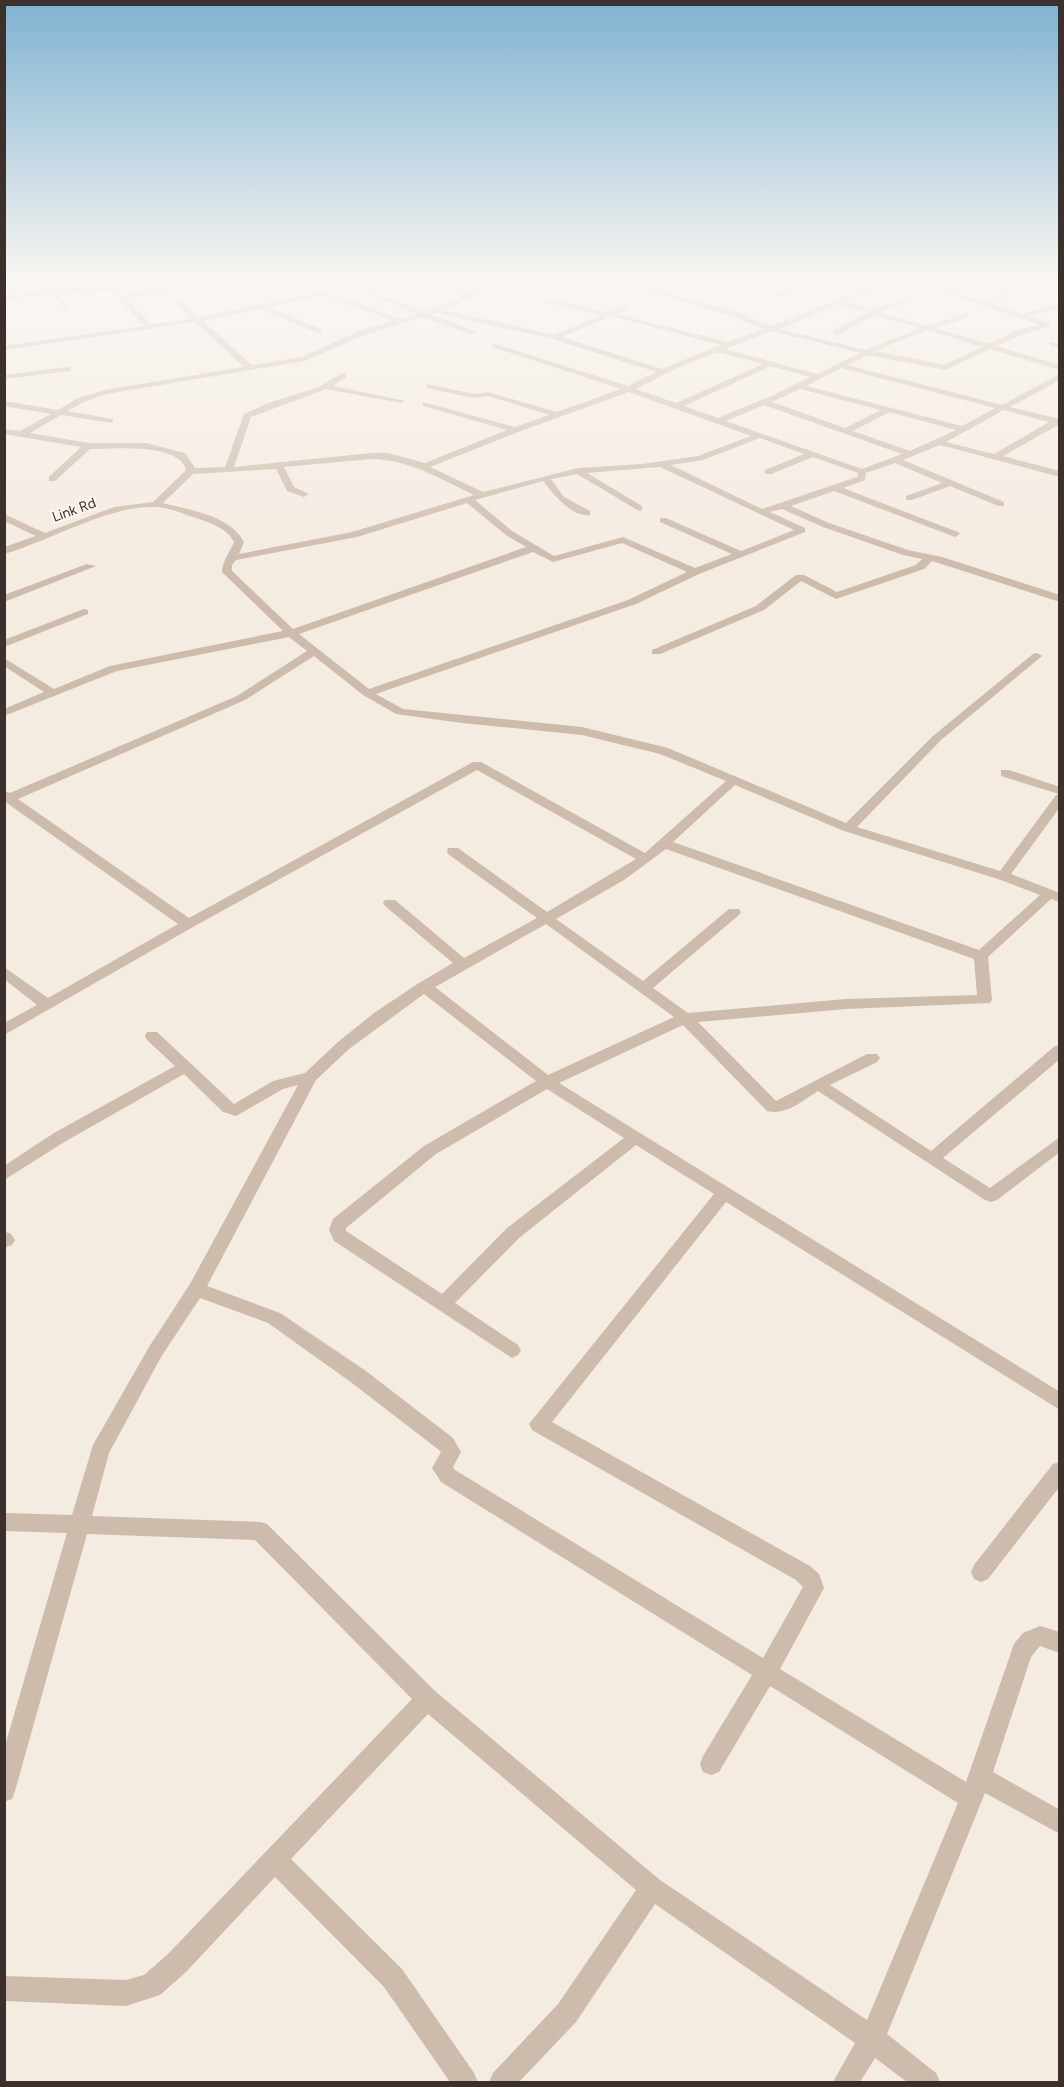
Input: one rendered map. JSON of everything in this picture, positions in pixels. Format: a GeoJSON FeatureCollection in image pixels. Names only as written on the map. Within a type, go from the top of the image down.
{"type":"FeatureCollection","features":[{"type":"Feature","properties":{"kind":"street"},"geometry":{"type":"LineString","coordinates":[[22,434],[94,395],[123,387],[204,375]]}},
{"type":"Feature","properties":{"kind":"street"},"geometry":{"type":"LineString","coordinates":[[228,470],[247,416],[267,407],[307,396],[342,375]]}},
{"type":"Feature","properties":{"kind":"street"},"geometry":{"type":"LineString","coordinates":[[588,375],[862,472],[938,442],[1059,376]]}},
{"type":"Feature","properties":{"kind":"street"},"geometry":{"type":"LineString","coordinates":[[422,466],[629,389],[656,375]]}},
{"type":"Feature","properties":{"kind":"street"},"geometry":{"type":"LineString","coordinates":[[676,406],[745,375]]}},
{"type":"Feature","properties":{"kind":"street"},"geometry":{"type":"LineString","coordinates":[[879,375],[1004,406],[1058,422]]}},
{"type":"Feature","properties":{"kind":"street"},"geometry":{"type":"LineString","coordinates":[[717,421],[764,402],[815,376]]}},
{"type":"Feature","properties":{"kind":"street"},"geometry":{"type":"LineString","coordinates":[[430,386],[474,396],[488,394],[559,415]]}},
{"type":"Feature","properties":{"kind":"street"},"geometry":{"type":"LineString","coordinates":[[798,386],[963,429]]}},
{"type":"Feature","properties":{"kind":"street"},"geometry":{"type":"LineString","coordinates":[[326,387],[401,401]]}},
{"type":"Feature","properties":{"kind":"street"},"geometry":{"type":"LineString","coordinates":[[764,402],[910,454]]}},
{"type":"Feature","properties":{"kind":"street"},"geometry":{"type":"LineString","coordinates":[[4,403],[110,421]]}},
{"type":"Feature","properties":{"kind":"street"},"geometry":{"type":"LineString","coordinates":[[426,404],[515,430]]}},
{"type":"Feature","properties":{"kind":"street"},"geometry":{"type":"LineString","coordinates":[[844,432],[888,409]]}},
{"type":"Feature","properties":{"kind":"street"},"geometry":{"type":"LineString","coordinates":[[995,457],[1058,422]]}},
{"type":"Feature","properties":{"kind":"street"},"geometry":{"type":"LineString","coordinates":[[4,431],[88,446],[146,446],[182,455],[189,463],[191,471]]}},
{"type":"Feature","properties":{"kind":"street"},"geometry":{"type":"LineString","coordinates":[[233,558],[345,537],[545,478],[579,471],[663,465],[700,458],[758,436]]}},
{"type":"Feature","properties":{"kind":"street"},"geometry":{"type":"LineString","coordinates":[[938,442],[1059,474]]}},
{"type":"Feature","properties":{"kind":"street"},"geometry":{"type":"LineString","coordinates":[[52,478],[88,446]]}},
{"type":"Feature","properties":{"kind":"street"},"geometry":{"type":"LineString","coordinates":[[768,472],[811,455]]}},
{"type":"Feature","properties":{"kind":"street"},"geometry":{"type":"LineString","coordinates":[[156,504],[191,471],[279,466],[371,456],[388,456],[422,466],[482,495]]}},
{"type":"Feature","properties":{"kind":"street"},"geometry":{"type":"LineString","coordinates":[[896,460],[1001,504]]}},
{"type":"Feature","properties":{"kind":"street"},"geometry":{"type":"LineString","coordinates":[[367,693],[621,606],[695,572],[802,530],[663,465]]}},
{"type":"Feature","properties":{"kind":"street"},"geometry":{"type":"LineString","coordinates":[[279,466],[290,489],[304,494]]}},
{"type":"Feature","properties":{"kind":"street"},"geometry":{"type":"LineString","coordinates":[[579,471],[639,508]]}},
{"type":"Feature","properties":{"kind":"street"},"geometry":{"type":"LineString","coordinates":[[761,512],[862,478],[862,472]]}},
{"type":"Feature","properties":{"kind":"street"},"geometry":{"type":"LineString","coordinates":[[545,478],[561,499],[586,513]]}},
{"type":"Feature","properties":{"kind":"street"},"geometry":{"type":"LineString","coordinates":[[909,498],[949,483]]}},
{"type":"Feature","properties":{"kind":"street"},"geometry":{"type":"LineString","coordinates":[[835,488],[955,534]]}},
{"type":"Feature","properties":{"kind":"street"},"geometry":{"type":"LineString","coordinates":[[468,499],[509,533],[554,559],[623,540],[695,572]]}},
{"type":"Feature","properties":{"kind":"street"},"geometry":{"type":"LineString","coordinates":[[156,504],[200,516],[234,533],[239,542],[233,558],[227,565],[227,572],[291,633],[367,693],[399,712],[582,731],[664,751],[848,828],[1003,876],[1054,896],[981,956]]}},
{"type":"Feature","properties":{"kind":"street","name":"Link Rd"},"geometry":{"type":"LineString","coordinates":[[4,551],[117,509],[156,504]]}},
{"type":"Feature","properties":{"kind":"street"},"geometry":{"type":"LineString","coordinates":[[783,506],[826,525],[906,554],[930,557],[1059,599]]}},
{"type":"Feature","properties":{"kind":"street"},"geometry":{"type":"LineString","coordinates":[[4,517],[44,536]]}},
{"type":"Feature","properties":{"kind":"street"},"geometry":{"type":"LineString","coordinates":[[663,520],[740,554]]}},
{"type":"Feature","properties":{"kind":"street"},"geometry":{"type":"LineString","coordinates":[[4,713],[114,668],[291,633],[534,548]]}},
{"type":"Feature","properties":{"kind":"street"},"geometry":{"type":"LineString","coordinates":[[656,652],[760,608],[800,577],[836,596],[920,567],[930,557]]}},
{"type":"Feature","properties":{"kind":"street"},"geometry":{"type":"LineString","coordinates":[[4,599],[91,566]]}},
{"type":"Feature","properties":{"kind":"street"},"geometry":{"type":"LineString","coordinates":[[4,644],[84,612]]}},
{"type":"Feature","properties":{"kind":"street"},"geometry":{"type":"LineString","coordinates":[[7,796],[241,698],[315,651]]}},
{"type":"Feature","properties":{"kind":"street"},"geometry":{"type":"LineString","coordinates":[[848,828],[937,738],[1037,656]]}},
{"type":"Feature","properties":{"kind":"street"},"geometry":{"type":"LineString","coordinates":[[4,661],[53,693]]}},
{"type":"Feature","properties":{"kind":"street"},"geometry":{"type":"LineString","coordinates":[[4,1030],[188,924],[477,765],[646,859]]}},
{"type":"Feature","properties":{"kind":"street"},"geometry":{"type":"LineString","coordinates":[[1005,773],[1059,791]]}},
{"type":"Feature","properties":{"kind":"street"},"geometry":{"type":"LineString","coordinates":[[4,1791],[100,1451],[155,1352],[196,1289],[310,1077],[332,1053],[424,987],[548,918],[646,859],[734,780]]}},
{"type":"Feature","properties":{"kind":"street"},"geometry":{"type":"LineString","coordinates":[[7,796],[188,924]]}},
{"type":"Feature","properties":{"kind":"street"},"geometry":{"type":"LineString","coordinates":[[1003,876],[1059,798]]}},
{"type":"Feature","properties":{"kind":"street"},"geometry":{"type":"LineString","coordinates":[[665,844],[981,956]]}},
{"type":"Feature","properties":{"kind":"street"},"geometry":{"type":"LineString","coordinates":[[453,851],[685,1018],[773,1107],[788,1103],[819,1084],[872,1058]]}},
{"type":"Feature","properties":{"kind":"street"},"geometry":{"type":"LineString","coordinates":[[390,903],[464,964]]}},
{"type":"Feature","properties":{"kind":"street"},"geometry":{"type":"LineString","coordinates":[[643,987],[734,912]]}},
{"type":"Feature","properties":{"kind":"street"},"geometry":{"type":"LineString","coordinates":[[512,1350],[339,1236],[336,1230],[339,1224],[430,1150],[547,1082],[685,1018],[846,1004],[985,1000],[981,956]]}},
{"type":"Feature","properties":{"kind":"street"},"geometry":{"type":"LineString","coordinates":[[4,970],[47,1005]]}},
{"type":"Feature","properties":{"kind":"street"},"geometry":{"type":"LineString","coordinates":[[424,987],[547,1082],[1059,1402]]}},
{"type":"Feature","properties":{"kind":"street"},"geometry":{"type":"LineString","coordinates":[[152,1036],[230,1108],[236,1110],[278,1084],[310,1077]]}},
{"type":"Feature","properties":{"kind":"street"},"geometry":{"type":"LineString","coordinates":[[932,1159],[1059,1050]]}},
{"type":"Feature","properties":{"kind":"street"},"geometry":{"type":"LineString","coordinates":[[4,1174],[60,1137],[185,1067]]}},
{"type":"Feature","properties":{"kind":"street"},"geometry":{"type":"LineString","coordinates":[[819,1084],[991,1196],[1059,1143]]}},
{"type":"Feature","properties":{"kind":"street"},"geometry":{"type":"LineString","coordinates":[[443,1304],[513,1233],[635,1138]]}},
{"type":"Feature","properties":{"kind":"street"},"geometry":{"type":"LineString","coordinates":[[711,1764],[766,1673],[813,1588],[812,1581],[803,1573],[538,1424],[724,1193]]}},
{"type":"Feature","properties":{"kind":"street"},"geometry":{"type":"LineString","coordinates":[[196,1289],[274,1318],[359,1377],[446,1444],[451,1452],[442,1468],[448,1476],[766,1673],[975,1788],[1059,1823]]}},
{"type":"Feature","properties":{"kind":"street"},"geometry":{"type":"LineString","coordinates":[[981,1572],[1059,1470]]}},
{"type":"Feature","properties":{"kind":"street"},"geometry":{"type":"LineString","coordinates":[[4,1522],[79,1523],[260,1532],[427,1699],[652,1888],[872,2039],[927,2082]]}},
{"type":"Feature","properties":{"kind":"street"},"geometry":{"type":"LineString","coordinates":[[846,2082],[872,2039],[975,1788],[1022,1651],[1031,1640],[1040,1636],[1059,1643]]}},
{"type":"Feature","properties":{"kind":"street"},"geometry":{"type":"LineString","coordinates":[[4,1988],[126,1993],[151,1986],[177,1963],[427,1699]]}},
{"type":"Feature","properties":{"kind":"street"},"geometry":{"type":"LineString","coordinates":[[275,1860],[393,1978],[465,2082]]}},
{"type":"Feature","properties":{"kind":"street"},"geometry":{"type":"LineString","coordinates":[[502,2082],[567,2013],[652,1888]]}}]}
